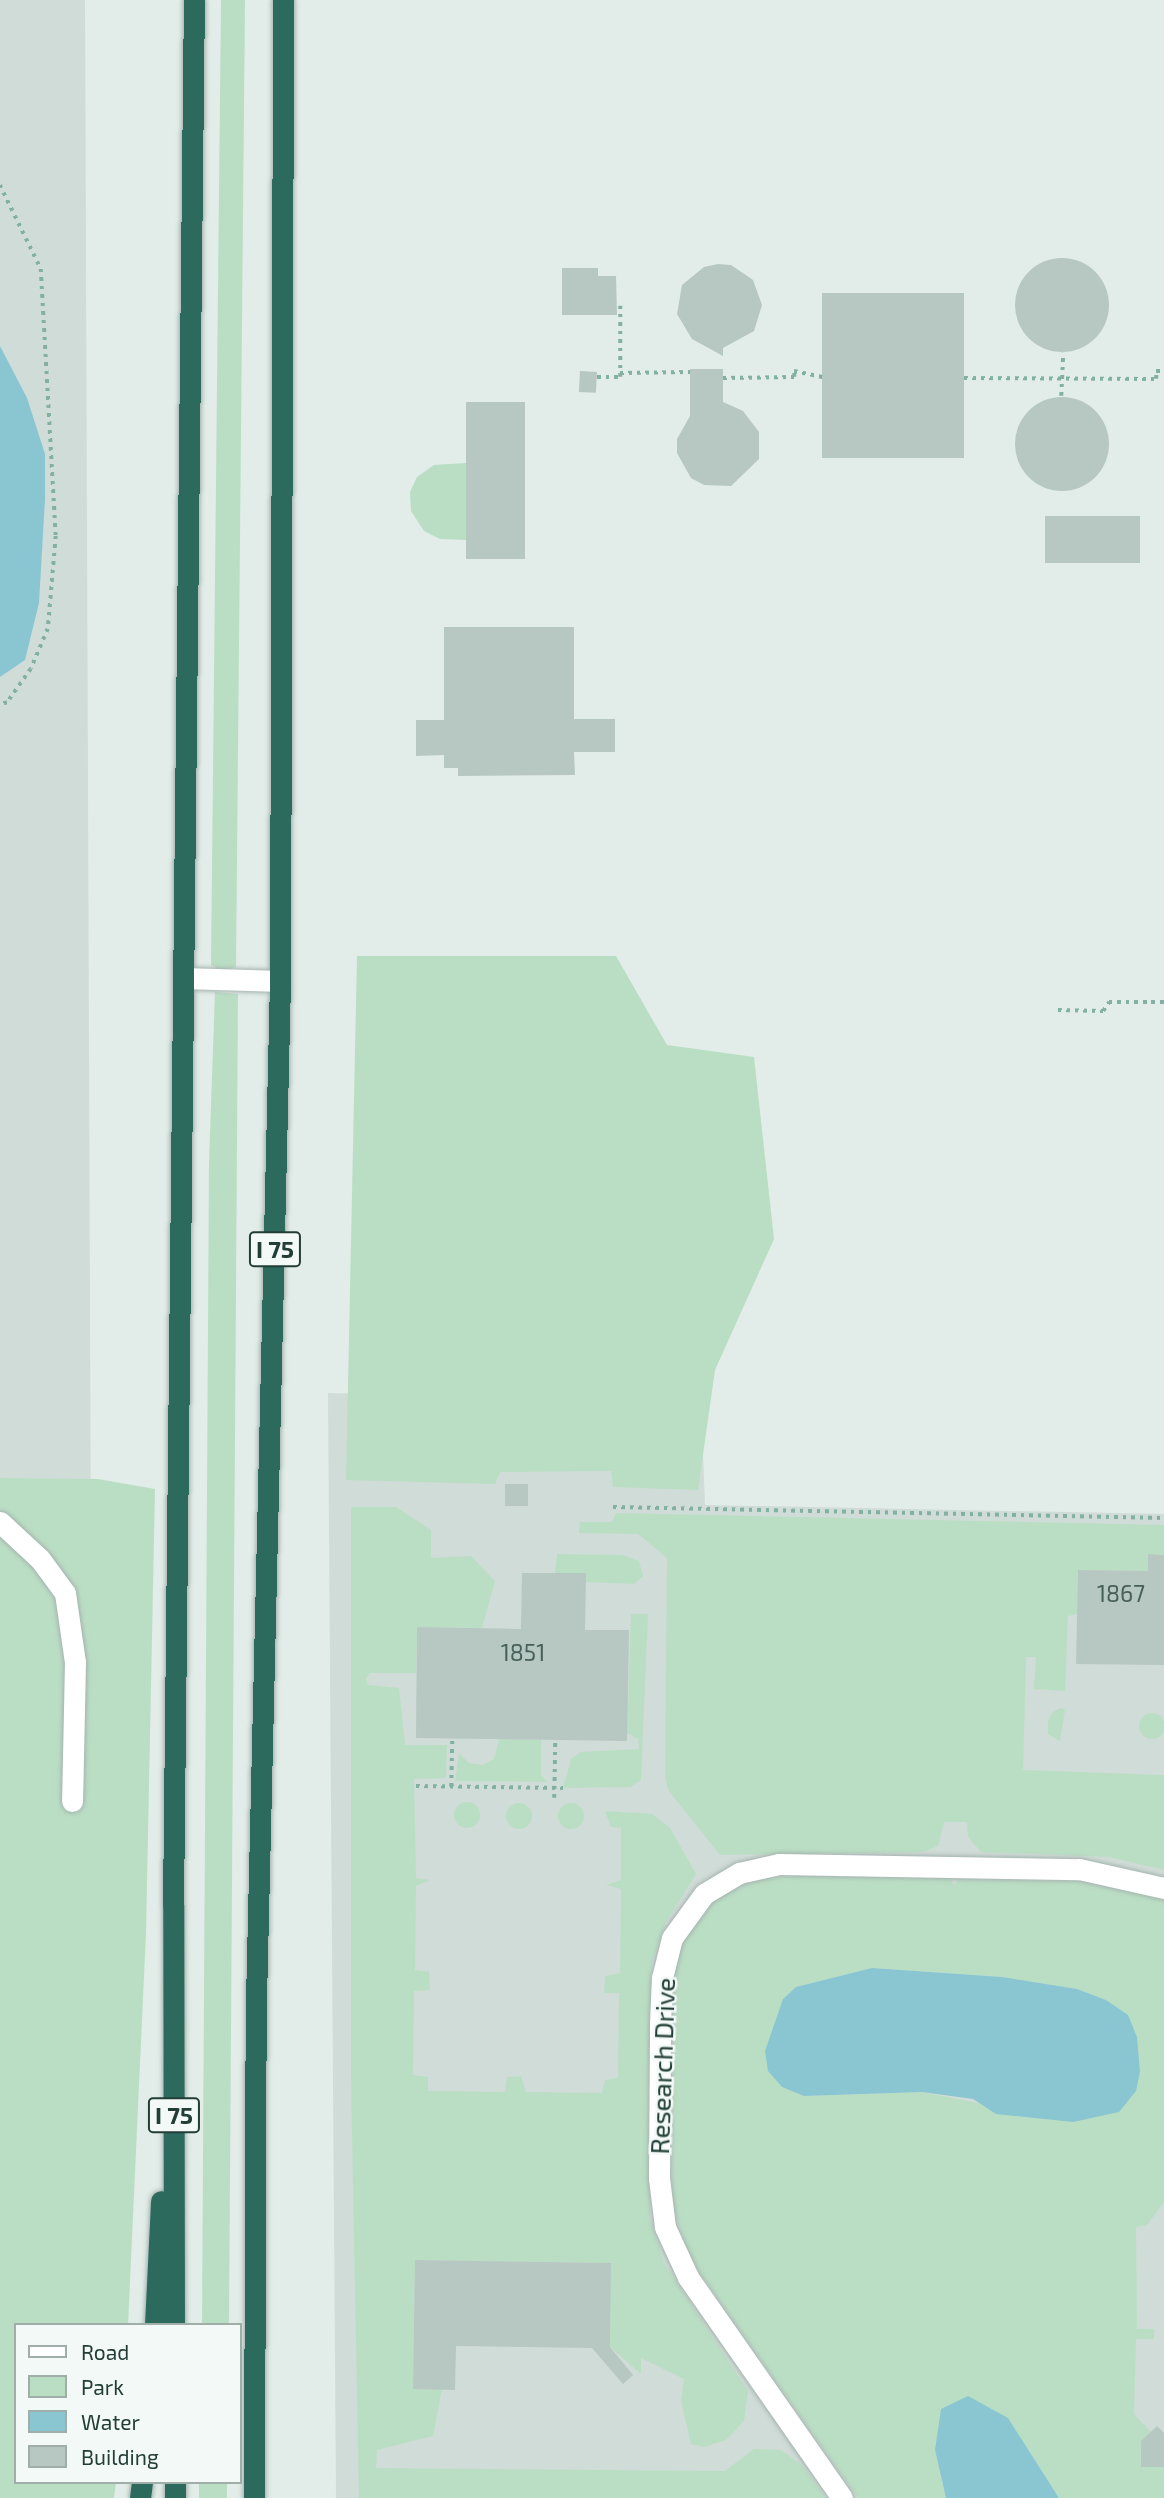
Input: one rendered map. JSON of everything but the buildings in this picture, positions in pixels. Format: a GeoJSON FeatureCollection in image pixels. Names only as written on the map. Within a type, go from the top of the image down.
{"type":"FeatureCollection","features":[{"type":"Feature","properties":{"kind":"highway","name":"I 75"},"geometry":{"type":"LineString","coordinates":[[174,2323],[173,1905],[194,0]]}},
{"type":"Feature","properties":{"kind":"highway","name":"I 75"},"geometry":{"type":"LineString","coordinates":[[254,2498],[257,2000],[279,981],[283,0]]}},
{"type":"Feature","properties":{"kind":"highway"},"geometry":{"type":"LineString","coordinates":[[155,2323],[173,1905]]}},
{"type":"Feature","properties":{"kind":"street"},"geometry":{"type":"LineString","coordinates":[[184,978],[279,981]]}},
{"type":"Feature","properties":{"kind":"street"},"geometry":{"type":"LineString","coordinates":[[0,1522],[40,1559],[65,1593],[75,1662],[72,1801]]}},
{"type":"Feature","properties":{"kind":"street","name":"Research Drive"},"geometry":{"type":"LineString","coordinates":[[842,2498],[688,2277],[665,2227],[659,2178],[660,2023],[662,1978],[672,1938],[704,1894],[739,1873],[779,1864],[1079,1869],[1164,1888]]}},
{"type":"Feature","properties":{"kind":"path"},"geometry":{"type":"LineString","coordinates":[[0,185],[41,269],[56,536],[48,629],[31,669],[7,703],[0,704]]}},
{"type":"Feature","properties":{"kind":"path"},"geometry":{"type":"LineString","coordinates":[[597,377],[620,377],[620,306]]}},
{"type":"Feature","properties":{"kind":"path"},"geometry":{"type":"LineString","coordinates":[[1060,396],[1063,353]]}},
{"type":"Feature","properties":{"kind":"path"},"geometry":{"type":"LineString","coordinates":[[964,378],[1156,379],[1156,370],[1164,370]]}},
{"type":"Feature","properties":{"kind":"path"},"geometry":{"type":"LineString","coordinates":[[723,378],[794,377],[794,371],[822,377]]}},
{"type":"Feature","properties":{"kind":"path"},"geometry":{"type":"LineString","coordinates":[[620,373],[690,372]]}},
{"type":"Feature","properties":{"kind":"path"},"geometry":{"type":"LineString","coordinates":[[1058,1010],[1103,1011],[1109,1002],[1164,1002]]}},
{"type":"Feature","properties":{"kind":"path"},"geometry":{"type":"LineString","coordinates":[[613,1507],[1164,1518]]}},
{"type":"Feature","properties":{"kind":"path"},"geometry":{"type":"LineString","coordinates":[[452,1738],[452,1787]]}},
{"type":"Feature","properties":{"kind":"path"},"geometry":{"type":"LineString","coordinates":[[554,1798],[555,1740]]}},
{"type":"Feature","properties":{"kind":"path"},"geometry":{"type":"LineString","coordinates":[[452,1751],[458,1749]]}},
{"type":"Feature","properties":{"kind":"path"},"geometry":{"type":"LineString","coordinates":[[416,1786],[563,1788]]}},
{"type":"Feature","properties":{"kind":"shaded area"},"geometry":{"type":"Polygon","coordinates":[[[0,0],[85,0],[92,1833],[16,2323],[14,2323],[14,2484],[0,2498],[0,0]]]}},
{"type":"Feature","properties":{"kind":"shaded area"},"geometry":{"type":"Polygon","coordinates":[[[328,1393],[701,1406],[705,1505],[1164,1514],[1164,2498],[336,2498],[328,1393]]]}},
{"type":"Feature","properties":{"kind":"green space"},"geometry":{"type":"Polygon","coordinates":[[[221,0],[245,0],[236,967],[222,971],[211,965],[221,0]]]}},
{"type":"Feature","properties":{"kind":"green space"},"geometry":{"type":"Polygon","coordinates":[[[466,463],[467,540],[440,539],[424,531],[411,511],[410,492],[417,477],[434,465],[466,463]]]}},
{"type":"Feature","properties":{"kind":"green space"},"geometry":{"type":"Polygon","coordinates":[[[357,956],[616,956],[667,1045],[754,1057],[774,1239],[715,1370],[698,1490],[613,1487],[611,1471],[500,1472],[495,1484],[346,1480],[357,956]]]}},
{"type":"Feature","properties":{"kind":"green space"},"geometry":{"type":"Polygon","coordinates":[[[215,992],[238,994],[229,2323],[202,2323],[209,1162],[215,992]]]}},
{"type":"Feature","properties":{"kind":"green space"},"geometry":{"type":"Polygon","coordinates":[[[0,1478],[98,1479],[155,1489],[146,1933],[128,2323],[14,2323],[14,2484],[116,2484],[114,2498],[0,2498],[0,1478]]]}},
{"type":"Feature","properties":{"kind":"green space"},"geometry":{"type":"Polygon","coordinates":[[[351,1507],[396,1507],[431,1530],[431,1558],[471,1556],[495,1581],[482,1628],[417,1627],[416,1673],[370,1673],[366,1679],[368,1685],[399,1688],[405,1745],[447,1745],[446,1778],[414,1779],[416,1878],[430,1880],[416,1886],[415,1970],[429,1972],[430,1990],[414,1991],[413,2075],[428,2077],[428,2091],[505,2092],[507,2077],[521,2076],[526,2092],[602,2093],[605,2080],[618,2078],[619,1993],[604,1993],[605,1976],[620,1973],[621,1889],[606,1885],[621,1880],[621,1828],[611,1827],[605,1811],[652,1814],[670,1828],[696,1874],[666,1922],[651,1965],[650,2219],[664,2263],[748,2391],[744,2421],[726,2440],[704,2447],[691,2444],[681,2401],[684,2379],[641,2358],[641,2374],[610,2347],[611,2263],[415,2260],[413,2389],[442,2389],[433,2436],[377,2450],[376,2468],[725,2471],[754,2449],[781,2450],[801,2464],[826,2498],[359,2498],[351,2080],[351,1507]]]}},
{"type":"Feature","properties":{"kind":"green space"},"geometry":{"type":"Polygon","coordinates":[[[616,1513],[1164,1525],[1164,1555],[1148,1554],[1148,1571],[1078,1570],[1077,1614],[1068,1616],[1065,1691],[1034,1689],[1036,1657],[1026,1657],[1023,1770],[1164,1775],[1164,1870],[1109,1857],[981,1852],[968,1837],[967,1822],[944,1822],[938,1846],[923,1852],[720,1855],[668,1790],[665,1777],[667,1558],[638,1534],[579,1533],[580,1522],[612,1522],[616,1513]]]}},
{"type":"Feature","properties":{"kind":"green space"},"geometry":{"type":"Polygon","coordinates":[[[557,1554],[623,1555],[639,1561],[643,1576],[634,1584],[586,1582],[585,1573],[555,1573],[557,1554]]]}},
{"type":"Feature","properties":{"kind":"green space"},"geometry":{"type":"Polygon","coordinates":[[[631,1614],[648,1614],[641,1780],[630,1787],[563,1788],[571,1759],[581,1752],[639,1749],[638,1739],[627,1733],[631,1614]]]}},
{"type":"Feature","properties":{"kind":"green space"},"geometry":{"type":"Polygon","coordinates":[[[1061,1708],[1065,1710],[1060,1741],[1048,1734],[1048,1722],[1052,1712],[1061,1708]]]}},
{"type":"Feature","properties":{"kind":"green space"},"geometry":{"type":"Polygon","coordinates":[[[1152,1713],[1161,1717],[1165,1726],[1161,1735],[1152,1739],[1143,1735],[1139,1726],[1143,1717],[1152,1713]]]}},
{"type":"Feature","properties":{"kind":"green space"},"geometry":{"type":"Polygon","coordinates":[[[499,1739],[541,1740],[541,1775],[547,1782],[455,1781],[459,1753],[469,1763],[482,1765],[494,1759],[499,1739]]]}},
{"type":"Feature","properties":{"kind":"green space"},"geometry":{"type":"Polygon","coordinates":[[[467,1802],[476,1806],[480,1815],[476,1824],[467,1828],[458,1824],[454,1815],[458,1806],[467,1802]]]}},
{"type":"Feature","properties":{"kind":"green space"},"geometry":{"type":"Polygon","coordinates":[[[519,1803],[528,1807],[532,1816],[528,1825],[519,1829],[510,1825],[506,1816],[510,1807],[519,1803]]]}},
{"type":"Feature","properties":{"kind":"green space"},"geometry":{"type":"Polygon","coordinates":[[[571,1803],[580,1807],[584,1816],[580,1825],[571,1829],[562,1825],[558,1816],[562,1807],[571,1803]]]}},
{"type":"Feature","properties":{"kind":"green space"},"geometry":{"type":"Polygon","coordinates":[[[804,1875],[949,1878],[954,1885],[959,1879],[1114,1882],[1164,1900],[1164,2202],[1147,2225],[1136,2227],[1137,2329],[1154,2329],[1154,2339],[1136,2339],[1134,2414],[1151,2432],[1164,2467],[1164,2498],[1059,2498],[1008,2418],[935,2450],[946,2498],[858,2498],[690,2259],[672,2201],[674,1966],[688,1929],[714,1900],[753,1880],[804,1875]],[[872,1968],[796,1987],[783,1999],[782,2087],[804,2096],[922,2092],[1073,2122],[1106,2000],[1077,1989],[1002,1977],[872,1968]]]}},
{"type":"Feature","properties":{"kind":"green space"},"geometry":{"type":"Polygon","coordinates":[[[199,2484],[227,2484],[227,2498],[199,2498],[199,2484]]]}},
{"type":"Feature","properties":{"kind":"water"},"geometry":{"type":"Polygon","coordinates":[[[0,346],[27,398],[45,454],[45,499],[39,603],[25,660],[0,677],[0,346]]]}},
{"type":"Feature","properties":{"kind":"water"},"geometry":{"type":"Polygon","coordinates":[[[872,1968],[1002,1977],[1077,1989],[1106,2000],[1128,2015],[1137,2037],[1140,2072],[1136,2091],[1119,2112],[1073,2122],[996,2114],[973,2099],[922,2092],[804,2096],[782,2087],[768,2071],[765,2051],[783,1999],[796,1987],[872,1968]]]}},
{"type":"Feature","properties":{"kind":"water"},"geometry":{"type":"Polygon","coordinates":[[[968,2396],[1008,2418],[1059,2498],[946,2498],[935,2450],[941,2409],[968,2396]]]}}]}
